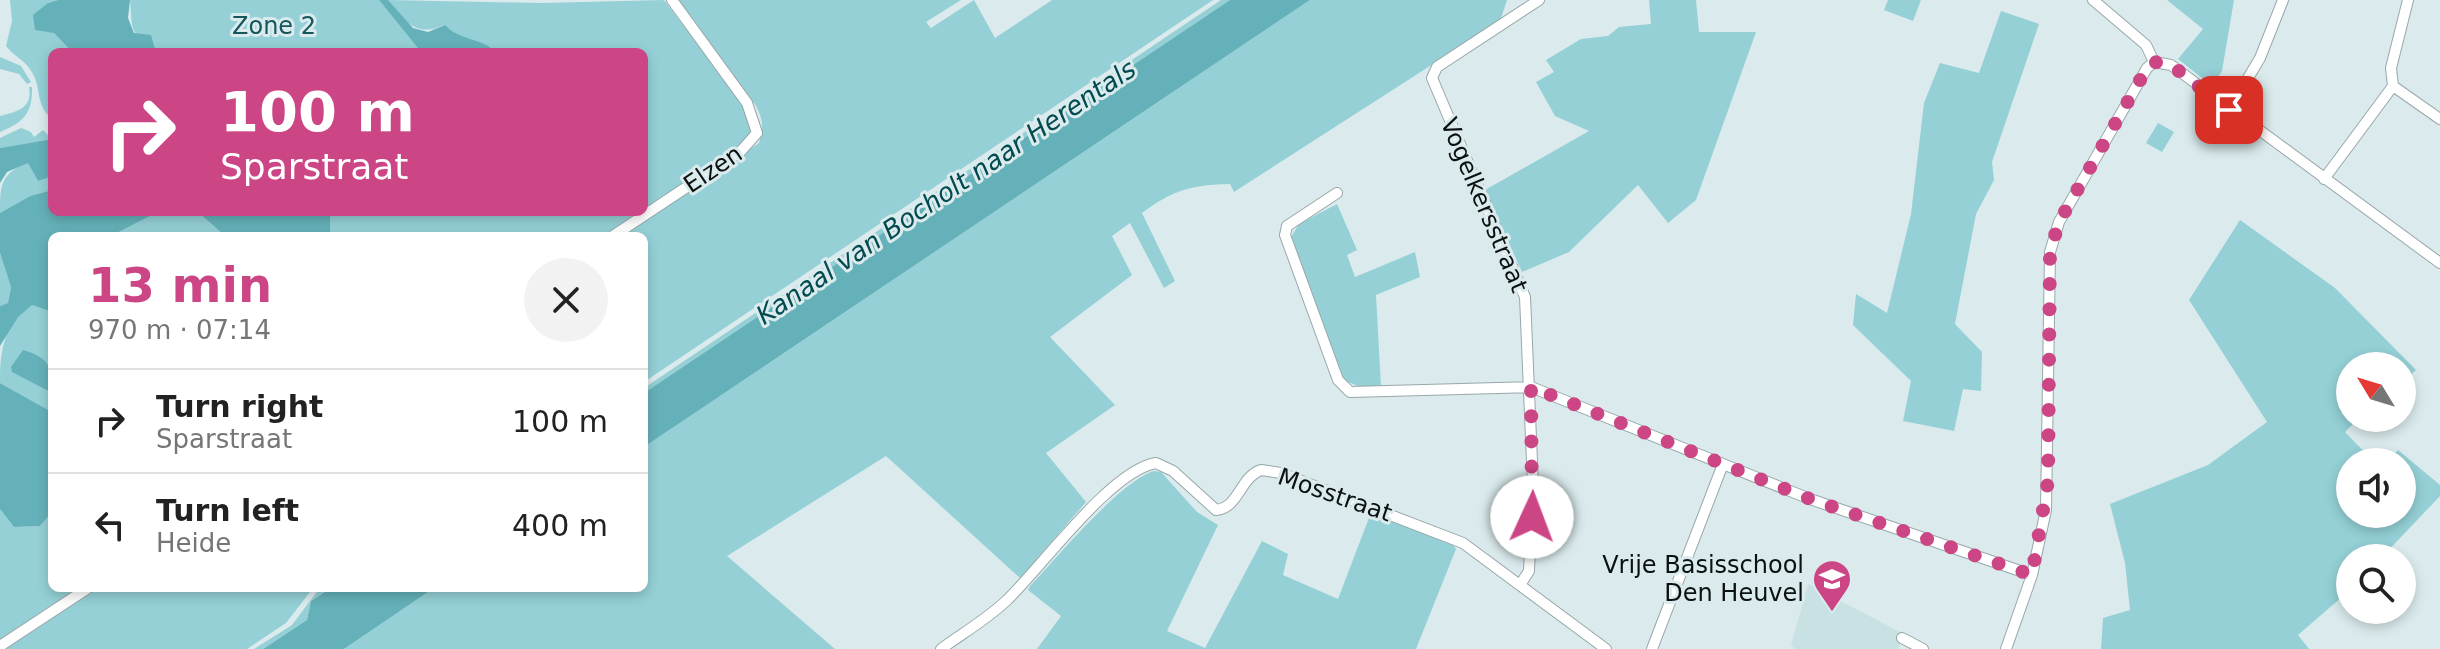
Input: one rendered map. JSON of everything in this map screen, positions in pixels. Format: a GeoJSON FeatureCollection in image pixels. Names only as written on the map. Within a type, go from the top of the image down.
{"type":"FeatureCollection","features":[{"type":"Feature","properties":{"kind":"street","name":"Elzen"},"geometry":{"type":"LineString","coordinates":[[648,213],[741,151],[757,133],[747,103],[672,0]]}},
{"type":"Feature","properties":{"kind":"street","name":"Vogelkersstraat"},"geometry":{"type":"LineString","coordinates":[[1520,585],[1529,571],[1533,485],[1531,387],[1522,288],[1432,87],[1433,73],[1437,67],[1539,0]]}},
{"type":"Feature","properties":{"kind":"street"},"geometry":{"type":"LineString","coordinates":[[2093,0],[2146,45],[2154,62]]}},
{"type":"Feature","properties":{"kind":"street"},"geometry":{"type":"LineString","coordinates":[[2229,110],[2269,40],[2283,0]]}},
{"type":"Feature","properties":{"kind":"street"},"geometry":{"type":"LineString","coordinates":[[2324,179],[2393,86],[2391,68],[2408,0]]}},
{"type":"Feature","properties":{"kind":"street"},"geometry":{"type":"LineString","coordinates":[[2154,62],[2171,65],[2440,263]]}},
{"type":"Feature","properties":{"kind":"street"},"geometry":{"type":"LineString","coordinates":[[2006,649],[2032,575],[2048,481],[2050,252],[2059,222],[2147,68],[2154,62]]}},
{"type":"Feature","properties":{"kind":"street"},"geometry":{"type":"LineString","coordinates":[[2393,86],[2440,119]]}},
{"type":"Feature","properties":{"kind":"street"},"geometry":{"type":"LineString","coordinates":[[1337,193],[1287,226],[1285,235],[1342,385],[1361,394],[1531,387],[1810,499],[2032,575]]}},
{"type":"Feature","properties":{"kind":"street","name":"Elzen"},"geometry":{"type":"LineString","coordinates":[[619,232],[643,216]]}},
{"type":"Feature","properties":{"kind":"street","name":"Mosstraat"},"geometry":{"type":"LineString","coordinates":[[941,649],[1005,602],[1104,497],[1137,470],[1156,463],[1167,467],[1216,510],[1230,505],[1254,473],[1281,473],[1447,535],[1606,649]]}},
{"type":"Feature","properties":{"kind":"street"},"geometry":{"type":"LineString","coordinates":[[1652,649],[1723,464]]}},
{"type":"Feature","properties":{"kind":"street"},"geometry":{"type":"LineString","coordinates":[[0,646],[82,592]]}},
{"type":"Feature","properties":{"kind":"street"},"geometry":{"type":"LineString","coordinates":[[1902,638],[1923,649]]}},
{"type":"Feature","properties":{"kind":"shaded area","name":"Vrije Basisschool Den Heuvel"},"geometry":{"type":"Polygon","coordinates":[[[1808,584],[1904,634],[1898,649],[1795,649],[1791,645],[1808,584]]]}},
{"type":"Feature","properties":{"kind":"green space"},"geometry":{"type":"Polygon","coordinates":[[[10,0],[58,0],[48,3],[54,33],[68,48],[48,48],[48,115],[30,70],[6,46],[12,21],[10,0]]]}},
{"type":"Feature","properties":{"kind":"green space","name":"Zone 2"},"geometry":{"type":"Polygon","coordinates":[[[130,0],[379,0],[418,48],[151,48],[134,30],[130,0]]]}},
{"type":"Feature","properties":{"kind":"green space"},"geometry":{"type":"Polygon","coordinates":[[[388,0],[542,3],[664,0],[745,107],[753,123],[752,136],[648,207],[648,48],[491,48],[444,25],[426,30],[419,28],[400,15],[388,0]]]}},
{"type":"Feature","properties":{"kind":"green space"},"geometry":{"type":"Polygon","coordinates":[[[677,0],[961,0],[926,22],[931,28],[974,0],[995,38],[1052,0],[1213,0],[648,379],[648,232],[627,232],[759,143],[762,129],[756,106],[677,0]]]}},
{"type":"Feature","properties":{"kind":"green space"},"geometry":{"type":"Polygon","coordinates":[[[1221,0],[1230,0],[648,390],[648,385],[1221,0]]]}},
{"type":"Feature","properties":{"kind":"green space"},"geometry":{"type":"Polygon","coordinates":[[[1310,0],[1507,0],[1500,21],[1234,192],[1230,184],[1193,188],[1173,194],[1142,213],[1175,281],[1164,288],[1130,223],[1112,236],[1132,275],[1050,337],[1115,405],[1046,453],[1086,502],[1020,578],[886,456],[727,556],[835,649],[344,649],[428,592],[648,592],[648,444],[1310,0]]]}},
{"type":"Feature","properties":{"kind":"green space"},"geometry":{"type":"Polygon","coordinates":[[[1649,0],[1696,0],[1699,32],[1756,32],[1696,200],[1668,223],[1638,185],[1569,252],[1522,272],[1485,190],[1589,131],[1555,116],[1536,82],[1554,72],[1546,60],[1581,39],[1608,36],[1619,27],[1651,24],[1649,0]]]}},
{"type":"Feature","properties":{"kind":"green space"},"geometry":{"type":"Polygon","coordinates":[[[1888,0],[1921,0],[1913,21],[1884,10],[1888,0]]]}},
{"type":"Feature","properties":{"kind":"green space"},"geometry":{"type":"Polygon","coordinates":[[[2167,0],[2234,0],[2222,71],[2212,86],[2178,59],[2203,29],[2167,0]]]}},
{"type":"Feature","properties":{"kind":"green space"},"geometry":{"type":"Polygon","coordinates":[[[2001,11],[2039,24],[1992,162],[1994,180],[1976,214],[1955,324],[1982,352],[1981,391],[1963,389],[1954,431],[1903,421],[1911,381],[1853,325],[1856,294],[1887,313],[1911,214],[1924,103],[1940,63],[1979,73],[2001,11]]]}},
{"type":"Feature","properties":{"kind":"green space"},"geometry":{"type":"Polygon","coordinates":[[[0,57],[21,66],[31,82],[27,84],[19,74],[0,69],[0,57]]]}},
{"type":"Feature","properties":{"kind":"green space"},"geometry":{"type":"Polygon","coordinates":[[[29,87],[32,87],[32,96],[29,110],[15,125],[0,132],[0,116],[18,111],[26,104],[29,87]]]}},
{"type":"Feature","properties":{"kind":"green space"},"geometry":{"type":"Polygon","coordinates":[[[2158,123],[2174,132],[2162,152],[2146,143],[2158,123]]]}},
{"type":"Feature","properties":{"kind":"green space"},"geometry":{"type":"Polygon","coordinates":[[[21,128],[31,132],[34,137],[43,130],[48,135],[48,140],[0,148],[0,138],[21,128]]]}},
{"type":"Feature","properties":{"kind":"green space"},"geometry":{"type":"Polygon","coordinates":[[[28,162],[38,181],[48,177],[48,191],[30,196],[0,213],[4,181],[12,171],[28,162]]]}},
{"type":"Feature","properties":{"kind":"green space"},"geometry":{"type":"Polygon","coordinates":[[[1337,204],[1357,250],[1347,255],[1355,277],[1415,252],[1420,277],[1376,295],[1381,387],[1360,387],[1344,380],[1291,237],[1299,224],[1337,204]]]}},
{"type":"Feature","properties":{"kind":"green space"},"geometry":{"type":"Polygon","coordinates":[[[150,216],[202,216],[220,232],[119,232],[150,216]]]}},
{"type":"Feature","properties":{"kind":"green space"},"geometry":{"type":"Polygon","coordinates":[[[330,216],[635,216],[611,232],[330,232],[330,216]]]}},
{"type":"Feature","properties":{"kind":"green space"},"geometry":{"type":"Polygon","coordinates":[[[2240,220],[2335,288],[2398,352],[2336,352],[2336,432],[2345,432],[2360,448],[2336,448],[2336,528],[2410,528],[2394,544],[2336,544],[2336,602],[2298,635],[2309,649],[2101,649],[2103,618],[2130,610],[2125,563],[2110,504],[2208,465],[2267,422],[2189,300],[2240,220]]]}},
{"type":"Feature","properties":{"kind":"green space"},"geometry":{"type":"Polygon","coordinates":[[[0,253],[11,287],[8,303],[0,306],[0,253]]]}},
{"type":"Feature","properties":{"kind":"green space"},"geometry":{"type":"Polygon","coordinates":[[[32,305],[48,311],[48,368],[13,372],[48,391],[48,410],[0,383],[5,339],[22,312],[32,305]]]}},
{"type":"Feature","properties":{"kind":"green space"},"geometry":{"type":"Polygon","coordinates":[[[2416,465],[2440,485],[2440,496],[2416,521],[2416,465]]]}},
{"type":"Feature","properties":{"kind":"green space"},"geometry":{"type":"Polygon","coordinates":[[[1154,471],[1161,472],[1197,512],[1218,525],[1167,631],[1205,648],[1262,541],[1288,554],[1283,575],[1338,599],[1372,510],[1451,542],[1456,549],[1416,649],[1037,649],[1061,616],[1028,590],[1030,586],[1107,504],[1124,489],[1154,471]]]}},
{"type":"Feature","properties":{"kind":"green space"},"geometry":{"type":"Polygon","coordinates":[[[0,509],[14,527],[40,526],[48,517],[48,592],[73,592],[0,641],[0,509]]]}},
{"type":"Feature","properties":{"kind":"green space"},"geometry":{"type":"Polygon","coordinates":[[[90,592],[310,592],[286,623],[247,649],[5,649],[90,592]]]}},
{"type":"Feature","properties":{"kind":"green space"},"geometry":{"type":"Polygon","coordinates":[[[317,592],[325,592],[311,601],[307,620],[263,649],[254,649],[292,625],[317,592]]]}},
{"type":"Feature","properties":{"kind":"water"},"geometry":{"type":"Polygon","coordinates":[[[58,0],[130,0],[128,18],[134,33],[151,35],[155,48],[68,48],[54,33],[35,30],[33,15],[48,3],[58,0]]]}},
{"type":"Feature","properties":{"kind":"water"},"geometry":{"type":"Polygon","coordinates":[[[379,0],[388,0],[413,28],[428,32],[445,25],[457,34],[491,48],[418,48],[379,0]]]}},
{"type":"Feature","properties":{"kind":"water","name":"Kanaal van Bocholt naar Herentals"},"geometry":{"type":"Polygon","coordinates":[[[1230,0],[1310,0],[648,444],[648,390],[1230,0]]]}},
{"type":"Feature","properties":{"kind":"water"},"geometry":{"type":"Polygon","coordinates":[[[48,140],[48,177],[38,181],[28,163],[7,172],[0,183],[0,148],[48,140]]]}},
{"type":"Feature","properties":{"kind":"water"},"geometry":{"type":"Polygon","coordinates":[[[48,191],[48,216],[150,216],[119,232],[48,232],[48,311],[32,305],[18,317],[0,346],[0,306],[8,303],[11,287],[0,253],[0,213],[30,196],[48,191]]]}},
{"type":"Feature","properties":{"kind":"water"},"geometry":{"type":"Polygon","coordinates":[[[202,216],[330,216],[330,232],[220,232],[202,216]]]}},
{"type":"Feature","properties":{"kind":"water"},"geometry":{"type":"Polygon","coordinates":[[[23,350],[39,356],[48,365],[48,391],[12,372],[11,367],[23,350]]]}},
{"type":"Feature","properties":{"kind":"water"},"geometry":{"type":"Polygon","coordinates":[[[0,383],[48,410],[48,517],[40,526],[14,527],[0,509],[0,383]]]}},
{"type":"Feature","properties":{"kind":"water"},"geometry":{"type":"Polygon","coordinates":[[[325,592],[428,592],[344,649],[263,649],[307,620],[311,601],[325,592]]]}},
{"type":"Feature","properties":{"kind":"place","name":"Vrije Basisschool Den Heuvel"},"geometry":{"type":"Point","coordinates":[1832,613]}},
{"type":"Feature","properties":{"kind":"route"},"geometry":{"type":"LineString","coordinates":[[1532,517],[1531,387],[1810,499],[2032,575],[2046,510],[2048,269],[2059,222],[2147,68],[2154,62],[2163,61],[2171,65],[2229,110]]}}]}
